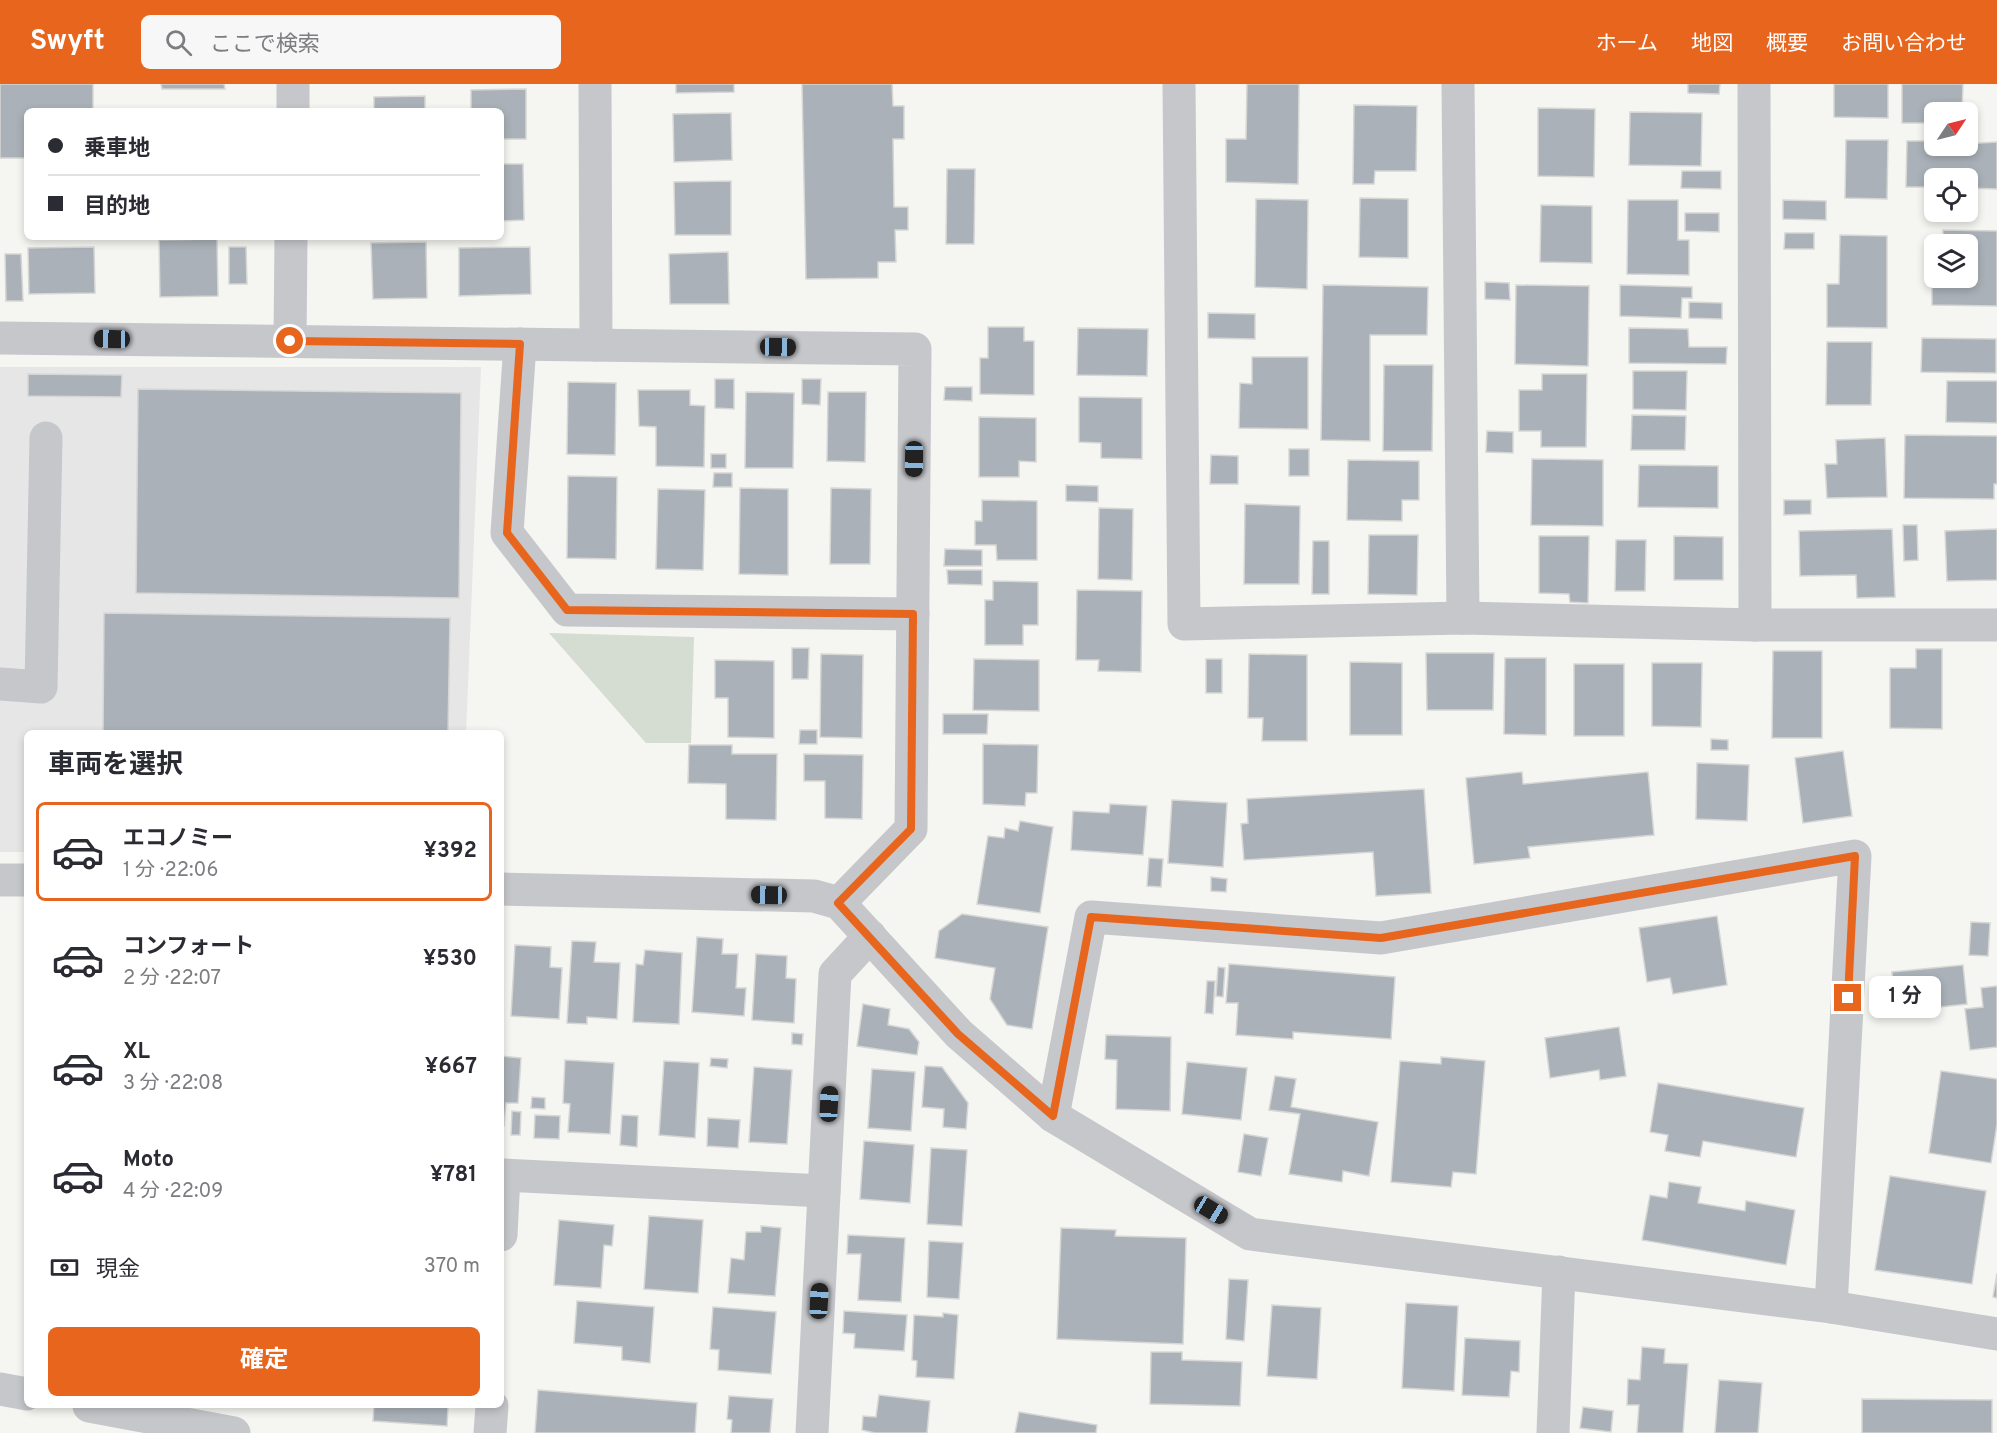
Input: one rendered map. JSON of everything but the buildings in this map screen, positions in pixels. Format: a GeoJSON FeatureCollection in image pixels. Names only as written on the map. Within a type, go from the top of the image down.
{"type":"FeatureCollection","features":[{"type":"Feature","properties":{"kind":"street"},"geometry":{"type":"LineString","coordinates":[[293,84],[293,108]]}},
{"type":"Feature","properties":{"kind":"street"},"geometry":{"type":"LineString","coordinates":[[596,84],[596,345]]}},
{"type":"Feature","properties":{"kind":"street"},"geometry":{"type":"LineString","coordinates":[[1179,84],[1184,624],[1463,618],[1755,625],[1997,625]]}},
{"type":"Feature","properties":{"kind":"street"},"geometry":{"type":"LineString","coordinates":[[1458,84],[1463,618]]}},
{"type":"Feature","properties":{"kind":"street"},"geometry":{"type":"LineString","coordinates":[[1754,84],[1755,625]]}},
{"type":"Feature","properties":{"kind":"street"},"geometry":{"type":"LineString","coordinates":[[290,341],[291,240]]}},
{"type":"Feature","properties":{"kind":"street"},"geometry":{"type":"LineString","coordinates":[[0,338],[915,349],[911,829],[838,903]]}},
{"type":"Feature","properties":{"kind":"street"},"geometry":{"type":"LineString","coordinates":[[520,344],[507,533],[567,610],[913,614]]}},
{"type":"Feature","properties":{"kind":"street"},"geometry":{"type":"LineString","coordinates":[[0,684],[41,687],[46,438]]}},
{"type":"Feature","properties":{"kind":"street"},"geometry":{"type":"LineString","coordinates":[[1053,1116],[1091,917],[1381,938],[1855,856],[1831,1307]]}},
{"type":"Feature","properties":{"kind":"street"},"geometry":{"type":"LineString","coordinates":[[0,880],[24,880]]}},
{"type":"Feature","properties":{"kind":"street"},"geometry":{"type":"LineString","coordinates":[[504,890],[814,896],[838,903],[958,1034],[1053,1116],[1250,1234],[1831,1307],[1997,1334]]}},
{"type":"Feature","properties":{"kind":"street"},"geometry":{"type":"LineString","coordinates":[[812,1433],[835,974],[870,936]]}},
{"type":"Feature","properties":{"kind":"street"},"geometry":{"type":"LineString","coordinates":[[504,1175],[824,1191]]}},
{"type":"Feature","properties":{"kind":"street"},"geometry":{"type":"LineString","coordinates":[[1553,1433],[1559,1272]]}},
{"type":"Feature","properties":{"kind":"street"},"geometry":{"type":"LineString","coordinates":[[0,1389],[24,1393]]}},
{"type":"Feature","properties":{"kind":"street"},"geometry":{"type":"LineString","coordinates":[[99,1408],[234,1433]]}},
{"type":"Feature","properties":{"kind":"street"},"geometry":{"type":"LineString","coordinates":[[490,1433],[492,1408]]}},
{"type":"Feature","properties":{"kind":"shaded area"},"geometry":{"type":"Polygon","coordinates":[[[0,367],[481,367],[466,730],[24,730],[24,852],[0,852],[0,367]]]}},
{"type":"Feature","properties":{"kind":"shaded area"},"geometry":{"type":"Polygon","coordinates":[[[549,633],[694,637],[691,743],[646,743],[549,633]]]}},
{"type":"Feature","properties":{"kind":"route"},"geometry":{"type":"LineString","coordinates":[[290,341],[520,344],[507,533],[567,610],[913,614],[911,829],[838,903],[958,1034],[1053,1116],[1091,917],[1381,938],[1855,856],[1848,998]]}}]}
